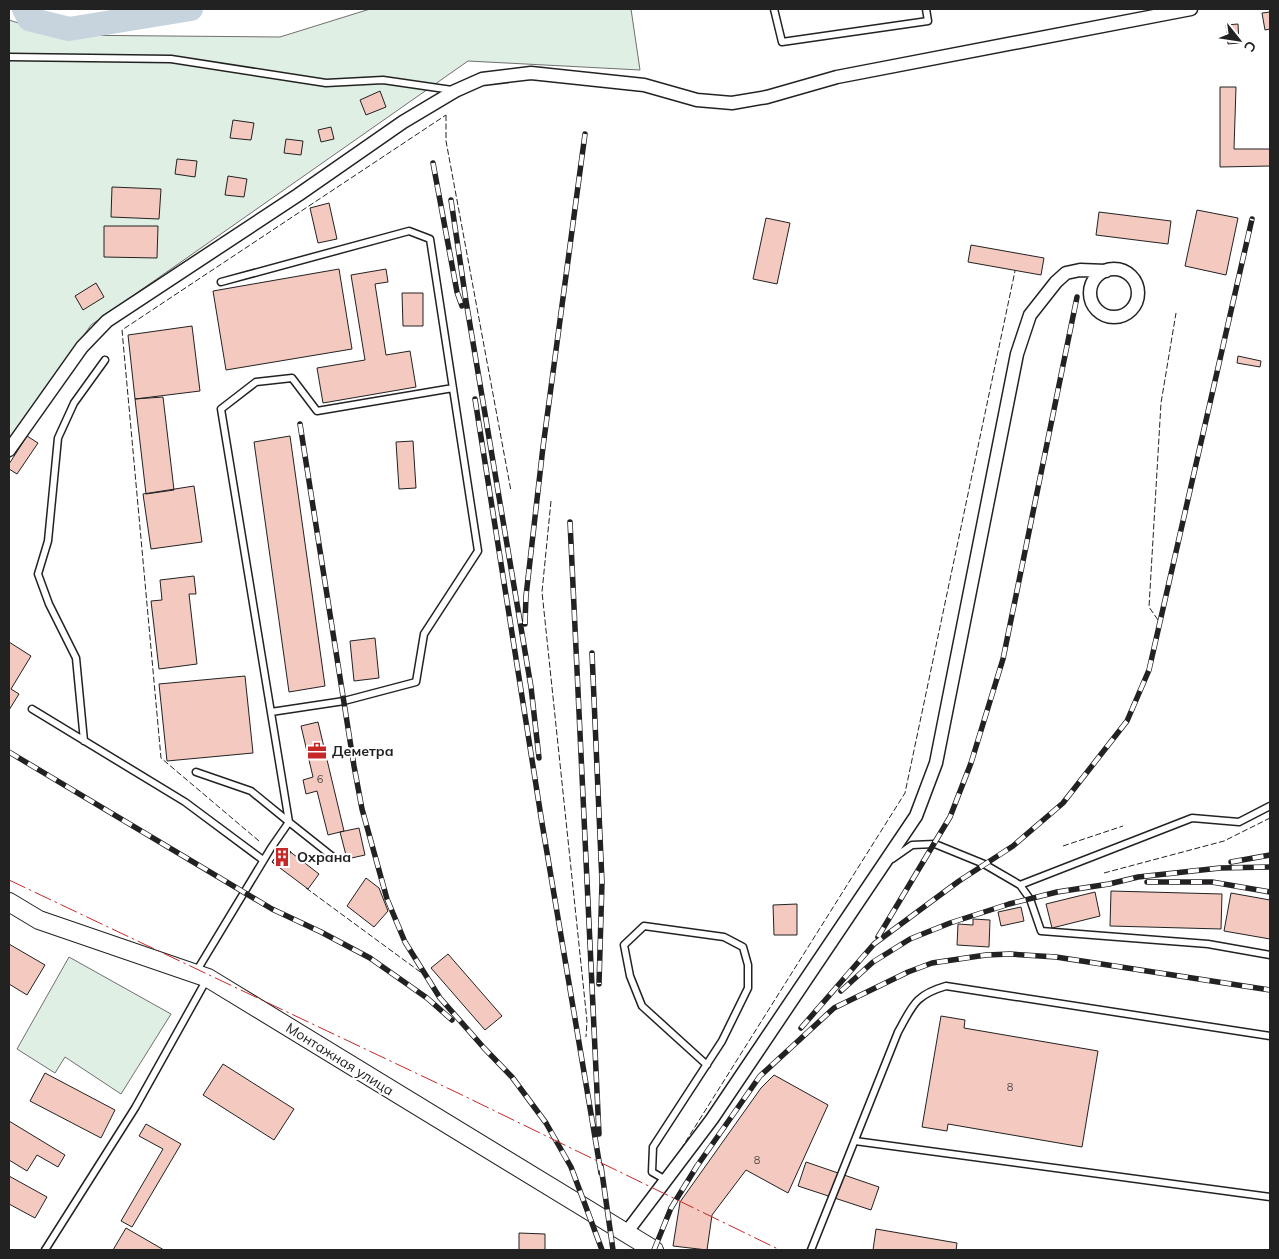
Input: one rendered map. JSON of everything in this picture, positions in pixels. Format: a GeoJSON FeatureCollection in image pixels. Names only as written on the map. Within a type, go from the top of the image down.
{"type":"FeatureCollection","features":[{"type":"Feature","properties":{"kind":"street"},"geometry":{"type":"LineString","coordinates":[[9,450],[82,346],[107,322],[298,196],[403,122],[455,91],[482,80],[531,73],[644,85],[697,100],[732,103],[767,98],[837,77],[1174,10],[1191,9]]}},
{"type":"Feature","properties":{"kind":"street"},"geometry":{"type":"LineString","coordinates":[[626,1233],[712,1119],[916,816],[936,763],[1017,354],[1030,315],[1056,282],[1066,273],[1080,270],[1106,271]]}},
{"type":"Feature","properties":{"kind":"street","name":"Монтажная улица"},"geometry":{"type":"LineString","coordinates":[[9,902],[39,920],[202,975],[654,1250]]}},
{"type":"Feature","properties":{"kind":"lane"},"geometry":{"type":"LineString","coordinates":[[774,9],[782,42],[928,21],[926,9]]}},
{"type":"Feature","properties":{"kind":"lane"},"geometry":{"type":"LineString","coordinates":[[9,57],[171,59],[326,83],[383,80],[455,91]]}},
{"type":"Feature","properties":{"kind":"lane"},"geometry":{"type":"LineString","coordinates":[[221,282],[409,231],[430,239],[478,551],[424,634],[416,682],[344,701],[271,712]]}},
{"type":"Feature","properties":{"kind":"lane"},"geometry":{"type":"LineString","coordinates":[[84,741],[76,658],[49,604],[38,574],[48,541],[58,438],[74,403],[105,360]]}},
{"type":"Feature","properties":{"kind":"lane"},"geometry":{"type":"LineString","coordinates":[[45,1250],[135,1108],[202,975],[264,860],[289,822],[221,409],[256,382],[292,378],[317,411],[453,388]]}},
{"type":"Feature","properties":{"kind":"lane"},"geometry":{"type":"LineString","coordinates":[[32,709],[185,802],[264,860]]}},
{"type":"Feature","properties":{"kind":"lane"},"geometry":{"type":"LineString","coordinates":[[196,772],[251,791],[333,857]]}},
{"type":"Feature","properties":{"kind":"lane"},"geometry":{"type":"LineString","coordinates":[[1020,885],[1192,818],[1239,822],[1270,806]]}},
{"type":"Feature","properties":{"kind":"lane"},"geometry":{"type":"LineString","coordinates":[[884,864],[912,845],[935,844],[984,864],[1020,885],[1030,898],[1041,931],[1208,944],[1270,955]]}},
{"type":"Feature","properties":{"kind":"lane"},"geometry":{"type":"LineString","coordinates":[[666,1180],[652,1172],[653,1147],[707,1065],[722,1041],[748,988],[748,965],[742,947],[724,937],[644,926],[624,945],[630,976],[642,1006],[707,1065]]}},
{"type":"Feature","properties":{"kind":"lane"},"geometry":{"type":"LineString","coordinates":[[810,1250],[898,1032],[914,1004],[928,991],[946,986],[1270,1036]]}},
{"type":"Feature","properties":{"kind":"lane"},"geometry":{"type":"LineString","coordinates":[[855,1141],[1270,1196]]}},
{"type":"Feature","properties":{"kind":"green space"},"geometry":{"type":"Polygon","coordinates":[[[370,9],[631,9],[640,70],[468,61],[91,325],[9,443],[9,20],[56,35],[280,37],[370,9]]]}},
{"type":"Feature","properties":{"kind":"green space"},"geometry":{"type":"Polygon","coordinates":[[[69,957],[171,1014],[121,1094],[65,1057],[55,1073],[17,1049],[69,957]]]}},
{"type":"Feature","properties":{"kind":"building"},"geometry":{"type":"Polygon","coordinates":[[[1270,12],[1270,29],[1265,30],[1262,13],[1270,12]]]}},
{"type":"Feature","properties":{"kind":"building"},"geometry":{"type":"Polygon","coordinates":[[[1238,24],[1239,43],[1228,44],[1226,25],[1238,24]]]}},
{"type":"Feature","properties":{"kind":"building"},"geometry":{"type":"Polygon","coordinates":[[[1220,87],[1236,87],[1234,149],[1270,149],[1270,166],[1220,167],[1220,87]]]}},
{"type":"Feature","properties":{"kind":"building"},"geometry":{"type":"Polygon","coordinates":[[[380,91],[386,107],[366,115],[360,100],[380,91]]]}},
{"type":"Feature","properties":{"kind":"building"},"geometry":{"type":"Polygon","coordinates":[[[233,120],[254,123],[251,140],[230,138],[233,120]]]}},
{"type":"Feature","properties":{"kind":"building"},"geometry":{"type":"Polygon","coordinates":[[[331,127],[334,139],[321,142],[318,130],[331,127]]]}},
{"type":"Feature","properties":{"kind":"building"},"geometry":{"type":"Polygon","coordinates":[[[286,139],[303,141],[301,155],[284,153],[286,139]]]}},
{"type":"Feature","properties":{"kind":"building"},"geometry":{"type":"Polygon","coordinates":[[[177,159],[197,161],[195,177],[175,174],[177,159]]]}},
{"type":"Feature","properties":{"kind":"building"},"geometry":{"type":"Polygon","coordinates":[[[228,176],[247,179],[244,197],[225,195],[228,176]]]}},
{"type":"Feature","properties":{"kind":"building"},"geometry":{"type":"Polygon","coordinates":[[[112,187],[161,189],[159,219],[111,217],[112,187]]]}},
{"type":"Feature","properties":{"kind":"building"},"geometry":{"type":"Polygon","coordinates":[[[329,203],[337,239],[318,243],[310,208],[329,203]]]}},
{"type":"Feature","properties":{"kind":"building"},"geometry":{"type":"Polygon","coordinates":[[[1197,210],[1238,218],[1226,275],[1185,266],[1197,210]]]}},
{"type":"Feature","properties":{"kind":"building"},"geometry":{"type":"Polygon","coordinates":[[[1099,212],[1171,221],[1168,244],[1096,235],[1099,212]]]}},
{"type":"Feature","properties":{"kind":"building"},"geometry":{"type":"Polygon","coordinates":[[[766,218],[790,223],[777,284],[753,279],[766,218]]]}},
{"type":"Feature","properties":{"kind":"building"},"geometry":{"type":"Polygon","coordinates":[[[104,226],[158,226],[157,258],[104,257],[104,226]]]}},
{"type":"Feature","properties":{"kind":"building"},"geometry":{"type":"Polygon","coordinates":[[[971,245],[1044,258],[1041,275],[968,262],[971,245]]]}},
{"type":"Feature","properties":{"kind":"building"},"geometry":{"type":"Polygon","coordinates":[[[339,269],[352,349],[226,370],[213,291],[339,269]]]}},
{"type":"Feature","properties":{"kind":"building"},"geometry":{"type":"Polygon","coordinates":[[[386,269],[388,282],[375,284],[386,355],[410,351],[416,387],[323,403],[317,368],[365,360],[351,275],[386,269]]]}},
{"type":"Feature","properties":{"kind":"building"},"geometry":{"type":"Polygon","coordinates":[[[96,283],[104,297],[83,310],[75,296],[96,283]]]}},
{"type":"Feature","properties":{"kind":"building"},"geometry":{"type":"Polygon","coordinates":[[[402,293],[423,293],[423,326],[403,326],[402,293]]]}},
{"type":"Feature","properties":{"kind":"building"},"geometry":{"type":"Polygon","coordinates":[[[192,326],[200,391],[135,399],[128,335],[192,326]]]}},
{"type":"Feature","properties":{"kind":"building"},"geometry":{"type":"Polygon","coordinates":[[[1238,356],[1261,361],[1260,367],[1237,363],[1238,356]]]}},
{"type":"Feature","properties":{"kind":"building"},"geometry":{"type":"Polygon","coordinates":[[[163,397],[174,490],[146,494],[135,399],[163,397]]]}},
{"type":"Feature","properties":{"kind":"building"},"geometry":{"type":"Polygon","coordinates":[[[27,436],[38,443],[17,474],[9,469],[9,464],[27,436]]]}},
{"type":"Feature","properties":{"kind":"building"},"geometry":{"type":"Polygon","coordinates":[[[290,436],[325,686],[289,692],[254,442],[290,436]]]}},
{"type":"Feature","properties":{"kind":"building"},"geometry":{"type":"Polygon","coordinates":[[[413,441],[416,488],[399,489],[396,442],[413,441]]]}},
{"type":"Feature","properties":{"kind":"building"},"geometry":{"type":"Polygon","coordinates":[[[194,486],[202,542],[151,549],[143,494],[194,486]]]}},
{"type":"Feature","properties":{"kind":"building"},"geometry":{"type":"Polygon","coordinates":[[[194,576],[196,594],[189,594],[197,664],[159,669],[151,601],[162,600],[160,580],[194,576]]]}},
{"type":"Feature","properties":{"kind":"building"},"geometry":{"type":"Polygon","coordinates":[[[375,638],[379,678],[354,681],[350,641],[375,638]]]}},
{"type":"Feature","properties":{"kind":"building"},"geometry":{"type":"Polygon","coordinates":[[[9,642],[31,656],[11,689],[19,694],[9,710],[9,642]]]}},
{"type":"Feature","properties":{"kind":"building"},"geometry":{"type":"Polygon","coordinates":[[[245,676],[253,753],[167,761],[159,684],[245,676]]]}},
{"type":"Feature","properties":{"kind":"building"},"geometry":{"type":"Polygon","coordinates":[[[318,722],[344,831],[328,835],[317,791],[306,794],[303,780],[313,777],[301,726],[318,722]]]}},
{"type":"Feature","properties":{"kind":"building"},"geometry":{"type":"Polygon","coordinates":[[[359,828],[365,855],[347,859],[340,832],[359,828]]]}},
{"type":"Feature","properties":{"kind":"building"},"geometry":{"type":"Polygon","coordinates":[[[284,847],[319,874],[308,889],[272,862],[284,847]]]}},
{"type":"Feature","properties":{"kind":"building","name":"Охрана"},"geometry":{"type":"Polygon","coordinates":[[[284,847],[291,852],[279,868],[272,862],[284,847]]]}},
{"type":"Feature","properties":{"kind":"building"},"geometry":{"type":"Polygon","coordinates":[[[366,878],[379,888],[388,911],[374,927],[347,906],[366,878]]]}},
{"type":"Feature","properties":{"kind":"building"},"geometry":{"type":"Polygon","coordinates":[[[1111,891],[1222,894],[1221,929],[1110,926],[1111,891]]]}},
{"type":"Feature","properties":{"kind":"building"},"geometry":{"type":"Polygon","coordinates":[[[1095,892],[1100,916],[1052,928],[1046,904],[1095,892]]]}},
{"type":"Feature","properties":{"kind":"building"},"geometry":{"type":"Polygon","coordinates":[[[1231,893],[1270,900],[1270,939],[1224,931],[1231,893]]]}},
{"type":"Feature","properties":{"kind":"building"},"geometry":{"type":"Polygon","coordinates":[[[797,904],[797,935],[774,935],[773,905],[797,904]]]}},
{"type":"Feature","properties":{"kind":"building"},"geometry":{"type":"Polygon","coordinates":[[[1021,907],[1024,921],[1001,926],[998,912],[1021,907]]]}},
{"type":"Feature","properties":{"kind":"building"},"geometry":{"type":"Polygon","coordinates":[[[973,919],[990,920],[989,947],[957,945],[958,924],[973,925],[973,919]]]}},
{"type":"Feature","properties":{"kind":"building"},"geometry":{"type":"Polygon","coordinates":[[[9,944],[45,965],[27,995],[9,984],[9,944]]]}},
{"type":"Feature","properties":{"kind":"building"},"geometry":{"type":"Polygon","coordinates":[[[448,954],[502,1016],[485,1030],[431,968],[448,954]]]}},
{"type":"Feature","properties":{"kind":"building"},"geometry":{"type":"Polygon","coordinates":[[[941,1016],[965,1020],[964,1028],[1098,1051],[1082,1147],[948,1124],[947,1131],[922,1127],[941,1016]]]}},
{"type":"Feature","properties":{"kind":"building"},"geometry":{"type":"Polygon","coordinates":[[[223,1064],[294,1109],[274,1140],[203,1095],[223,1064]]]}},
{"type":"Feature","properties":{"kind":"building"},"geometry":{"type":"Polygon","coordinates":[[[45,1073],[115,1110],[101,1138],[30,1101],[45,1073]]]}},
{"type":"Feature","properties":{"kind":"building"},"geometry":{"type":"Polygon","coordinates":[[[774,1075],[828,1105],[788,1193],[746,1170],[712,1215],[707,1250],[673,1246],[680,1202],[761,1088],[774,1075]]]}},
{"type":"Feature","properties":{"kind":"building"},"geometry":{"type":"Polygon","coordinates":[[[9,1121],[65,1155],[58,1167],[37,1155],[27,1171],[9,1160],[9,1121]]]}},
{"type":"Feature","properties":{"kind":"building"},"geometry":{"type":"Polygon","coordinates":[[[146,1124],[181,1144],[132,1227],[121,1221],[163,1149],[139,1136],[146,1124]]]}},
{"type":"Feature","properties":{"kind":"building"},"geometry":{"type":"Polygon","coordinates":[[[806,1162],[879,1187],[871,1210],[798,1186],[806,1162]]]}},
{"type":"Feature","properties":{"kind":"building"},"geometry":{"type":"Polygon","coordinates":[[[9,1176],[47,1197],[35,1218],[9,1204],[9,1176]]]}},
{"type":"Feature","properties":{"kind":"building"},"geometry":{"type":"Polygon","coordinates":[[[126,1228],[164,1250],[113,1250],[126,1228]]]}},
{"type":"Feature","properties":{"kind":"building"},"geometry":{"type":"Polygon","coordinates":[[[876,1229],[957,1243],[956,1250],[873,1250],[876,1229]]]}},
{"type":"Feature","properties":{"kind":"building"},"geometry":{"type":"Polygon","coordinates":[[[519,1233],[545,1234],[545,1250],[519,1250],[519,1233]]]}},
{"type":"Feature","properties":{"kind":"waterway"},"geometry":{"type":"LineString","coordinates":[[24,9],[29,19],[69,29],[191,9]]}},
{"type":"Feature","properties":{"kind":"railway"},"geometry":{"type":"LineString","coordinates":[[525,624],[526,596],[543,447],[585,134]]}},
{"type":"Feature","properties":{"kind":"railway"},"geometry":{"type":"LineString","coordinates":[[433,163],[457,292],[462,306]]}},
{"type":"Feature","properties":{"kind":"railway"},"geometry":{"type":"LineString","coordinates":[[451,200],[466,301],[531,687],[539,758]]}},
{"type":"Feature","properties":{"kind":"railway"},"geometry":{"type":"LineString","coordinates":[[801,1028],[874,944],[959,881],[1013,846],[1063,803],[1127,721],[1149,670],[1252,219]]}},
{"type":"Feature","properties":{"kind":"railway"},"geometry":{"type":"LineString","coordinates":[[878,937],[950,817],[971,763],[1003,659],[1077,297]]}},
{"type":"Feature","properties":{"kind":"railway"},"geometry":{"type":"LineString","coordinates":[[475,399],[542,823],[601,1173]]}},
{"type":"Feature","properties":{"kind":"railway"},"geometry":{"type":"LineString","coordinates":[[300,424],[354,766],[362,809],[387,899],[405,942],[440,998],[512,1077],[546,1123],[571,1167],[602,1250]]}},
{"type":"Feature","properties":{"kind":"railway"},"geometry":{"type":"LineString","coordinates":[[570,522],[599,1134]]}},
{"type":"Feature","properties":{"kind":"railway"},"geometry":{"type":"LineString","coordinates":[[592,653],[602,882],[599,984]]}},
{"type":"Feature","properties":{"kind":"railway"},"geometry":{"type":"LineString","coordinates":[[9,752],[272,909],[370,958],[427,998],[452,1020]]}},
{"type":"Feature","properties":{"kind":"railway"},"geometry":{"type":"LineString","coordinates":[[1231,862],[1270,855]]}},
{"type":"Feature","properties":{"kind":"railway"},"geometry":{"type":"LineString","coordinates":[[841,991],[873,962],[910,939],[950,923],[1009,904],[1057,892],[1109,884],[1138,877],[1220,868],[1270,867]]}},
{"type":"Feature","properties":{"kind":"railway"},"geometry":{"type":"LineString","coordinates":[[1147,882],[1212,882],[1270,892]]}},
{"type":"Feature","properties":{"kind":"railway"},"geometry":{"type":"LineString","coordinates":[[654,1250],[671,1208],[697,1166],[760,1076],[834,1008],[908,972],[932,963],[986,955],[1010,954],[1056,957],[1270,990]]}},
{"type":"Feature","properties":{"kind":"railway"},"geometry":{"type":"LineString","coordinates":[[601,1166],[613,1250]]}},
{"type":"Feature","properties":{"kind":"fence"},"geometry":{"type":"LineString","coordinates":[[446,115],[446,141],[511,491]]}},
{"type":"Feature","properties":{"kind":"fence"},"geometry":{"type":"LineString","coordinates":[[259,841],[161,758],[122,330],[446,115]]}},
{"type":"Feature","properties":{"kind":"fence"},"geometry":{"type":"LineString","coordinates":[[681,1149],[905,793],[1015,271]]}},
{"type":"Feature","properties":{"kind":"fence"},"geometry":{"type":"LineString","coordinates":[[1158,620],[1149,607],[1161,403],[1176,313]]}},
{"type":"Feature","properties":{"kind":"fence"},"geometry":{"type":"LineString","coordinates":[[551,501],[542,592],[587,1021],[586,1037]]}},
{"type":"Feature","properties":{"kind":"fence"},"geometry":{"type":"LineString","coordinates":[[1104,873],[1224,841],[1270,818]]}},
{"type":"Feature","properties":{"kind":"fence"},"geometry":{"type":"LineString","coordinates":[[1063,846],[1123,826]]}},
{"type":"Feature","properties":{"kind":"fence"},"geometry":{"type":"LineString","coordinates":[[306,888],[423,974]]}},
{"type":"Feature","properties":{"kind":"power"},"geometry":{"type":"LineString","coordinates":[[9,880],[460,1094],[780,1250]]}},
{"type":"Feature","properties":{"kind":"place","name":"Деметра"},"geometry":{"type":"Point","coordinates":[317,751]}},
{"type":"Feature","properties":{"kind":"place","name":"Охрана"},"geometry":{"type":"Point","coordinates":[282,857]}}]}
